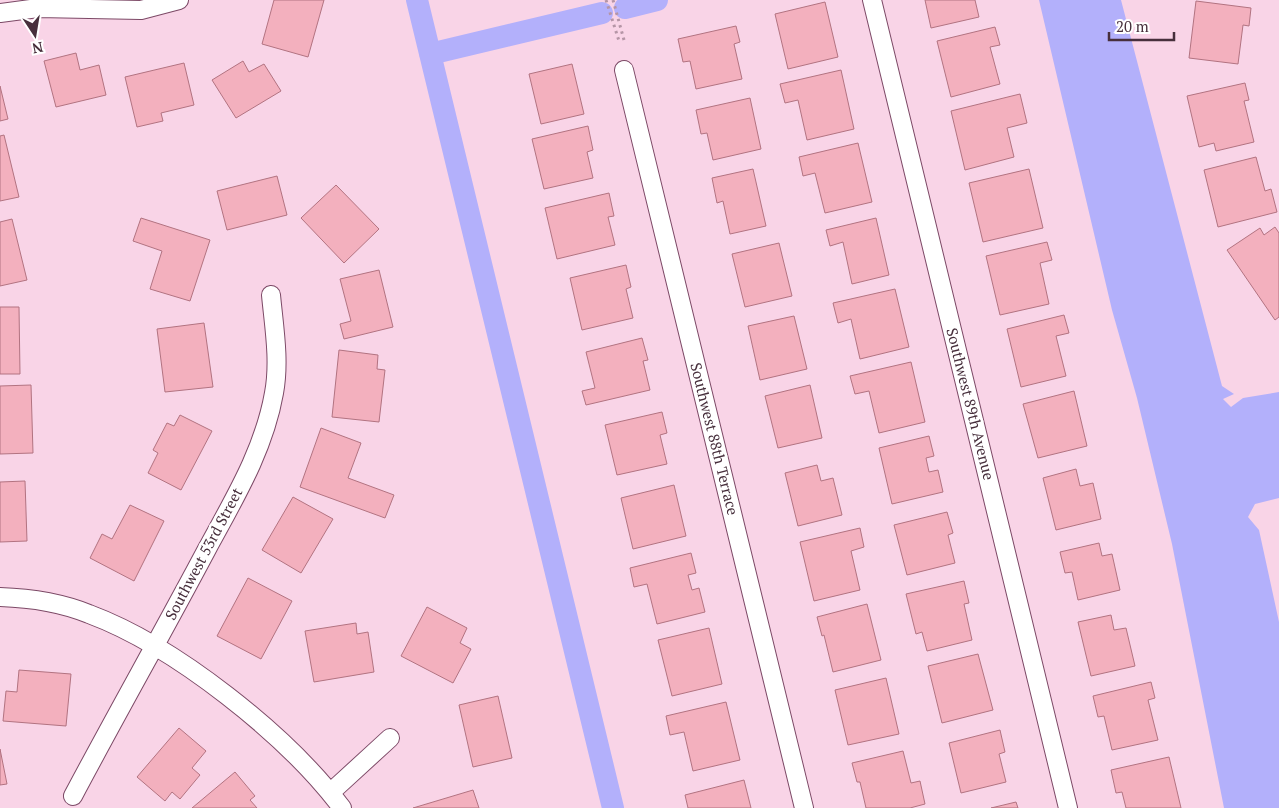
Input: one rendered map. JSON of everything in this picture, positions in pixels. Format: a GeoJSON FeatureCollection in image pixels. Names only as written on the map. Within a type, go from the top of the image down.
{"type":"FeatureCollection","features":[{"type":"Feature","properties":{"kind":"street"},"geometry":{"type":"LineString","coordinates":[[0,13],[38,8],[141,10],[179,0]]}},
{"type":"Feature","properties":{"kind":"street","name":"Southwest 89th Avenue"},"geometry":{"type":"LineString","coordinates":[[872,0],[1068,808]]}},
{"type":"Feature","properties":{"kind":"street","name":"Southwest 88th Terrace"},"geometry":{"type":"LineString","coordinates":[[624,70],[804,808]]}},
{"type":"Feature","properties":{"kind":"street","name":"Southwest 53rd Street"},"geometry":{"type":"LineString","coordinates":[[73,796],[246,477],[268,422],[275,391],[277,358],[270,295]]}},
{"type":"Feature","properties":{"kind":"street"},"geometry":{"type":"LineString","coordinates":[[0,597],[49,603],[88,613],[123,628],[155,647],[193,671],[226,696],[300,760],[342,808]]}},
{"type":"Feature","properties":{"kind":"street"},"geometry":{"type":"LineString","coordinates":[[330,793],[390,738]]}},
{"type":"Feature","properties":{"kind":"path"},"geometry":{"type":"LineString","coordinates":[[606,0],[619,41]]}},
{"type":"Feature","properties":{"kind":"path"},"geometry":{"type":"LineString","coordinates":[[613,0],[624,40]]}},
{"type":"Feature","properties":{"kind":"shaded area"},"geometry":{"type":"Polygon","coordinates":[[[1039,0],[1121,0],[1222,386],[1234,394],[1223,399],[1231,407],[1243,398],[1279,392],[1279,498],[1255,504],[1248,517],[1259,530],[1279,622],[1279,808],[1224,808],[1172,544],[1137,398],[1112,310],[1039,0]]]}},
{"type":"Feature","properties":{"kind":"building"},"geometry":{"type":"Polygon","coordinates":[[[274,0],[324,0],[308,57],[262,44],[274,0]]]}},
{"type":"Feature","properties":{"kind":"building"},"geometry":{"type":"Polygon","coordinates":[[[925,0],[975,0],[979,17],[931,28],[925,0]]]}},
{"type":"Feature","properties":{"kind":"building"},"geometry":{"type":"Polygon","coordinates":[[[1196,1],[1251,8],[1249,26],[1243,25],[1238,64],[1189,58],[1196,1]]]}},
{"type":"Feature","properties":{"kind":"building"},"geometry":{"type":"Polygon","coordinates":[[[825,2],[838,57],[788,69],[775,14],[825,2]]]}},
{"type":"Feature","properties":{"kind":"building"},"geometry":{"type":"Polygon","coordinates":[[[736,26],[740,42],[734,44],[742,79],[696,89],[690,61],[683,62],[678,39],[736,26]]]}},
{"type":"Feature","properties":{"kind":"building"},"geometry":{"type":"Polygon","coordinates":[[[995,27],[1000,45],[990,47],[1000,84],[951,97],[937,41],[995,27]]]}},
{"type":"Feature","properties":{"kind":"building"},"geometry":{"type":"Polygon","coordinates":[[[76,53],[80,70],[99,65],[106,95],[56,107],[44,61],[76,53]]]}},
{"type":"Feature","properties":{"kind":"building"},"geometry":{"type":"Polygon","coordinates":[[[243,61],[249,72],[264,64],[281,91],[236,118],[212,80],[243,61]]]}},
{"type":"Feature","properties":{"kind":"building"},"geometry":{"type":"Polygon","coordinates":[[[184,63],[194,105],[161,113],[163,121],[137,127],[125,77],[184,63]]]}},
{"type":"Feature","properties":{"kind":"building"},"geometry":{"type":"Polygon","coordinates":[[[572,64],[584,114],[541,124],[529,74],[572,64]]]}},
{"type":"Feature","properties":{"kind":"building"},"geometry":{"type":"Polygon","coordinates":[[[841,70],[854,129],[807,140],[798,100],[785,103],[780,84],[841,70]]]}},
{"type":"Feature","properties":{"kind":"building"},"geometry":{"type":"Polygon","coordinates":[[[1245,83],[1249,100],[1244,101],[1254,142],[1216,151],[1214,143],[1199,147],[1187,96],[1245,83]]]}},
{"type":"Feature","properties":{"kind":"building"},"geometry":{"type":"Polygon","coordinates":[[[0,86],[8,119],[0,121],[0,86]]]}},
{"type":"Feature","properties":{"kind":"building"},"geometry":{"type":"Polygon","coordinates":[[[1020,94],[1027,123],[1007,128],[1014,157],[965,170],[951,111],[1020,94]]]}},
{"type":"Feature","properties":{"kind":"building"},"geometry":{"type":"Polygon","coordinates":[[[750,98],[761,149],[713,160],[707,133],[701,134],[696,110],[750,98]]]}},
{"type":"Feature","properties":{"kind":"building"},"geometry":{"type":"Polygon","coordinates":[[[588,126],[593,150],[587,152],[593,178],[544,189],[532,139],[588,126]]]}},
{"type":"Feature","properties":{"kind":"building"},"geometry":{"type":"Polygon","coordinates":[[[4,135],[19,197],[0,201],[0,136],[4,135]]]}},
{"type":"Feature","properties":{"kind":"building"},"geometry":{"type":"Polygon","coordinates":[[[858,143],[872,202],[825,213],[815,173],[803,176],[799,157],[858,143]]]}},
{"type":"Feature","properties":{"kind":"building"},"geometry":{"type":"Polygon","coordinates":[[[1256,157],[1265,191],[1271,189],[1277,212],[1218,227],[1204,170],[1256,157]]]}},
{"type":"Feature","properties":{"kind":"building"},"geometry":{"type":"Polygon","coordinates":[[[753,169],[766,226],[730,234],[723,201],[717,203],[712,178],[753,169]]]}},
{"type":"Feature","properties":{"kind":"building"},"geometry":{"type":"Polygon","coordinates":[[[1029,169],[1043,228],[983,242],[969,183],[1029,169]]]}},
{"type":"Feature","properties":{"kind":"building"},"geometry":{"type":"Polygon","coordinates":[[[277,176],[287,215],[227,230],[217,191],[277,176]]]}},
{"type":"Feature","properties":{"kind":"building"},"geometry":{"type":"Polygon","coordinates":[[[336,185],[379,229],[344,263],[301,218],[336,185]]]}},
{"type":"Feature","properties":{"kind":"building"},"geometry":{"type":"Polygon","coordinates":[[[609,193],[614,216],[608,217],[615,245],[557,259],[545,208],[609,193]]]}},
{"type":"Feature","properties":{"kind":"building"},"geometry":{"type":"Polygon","coordinates":[[[141,218],[210,240],[190,301],[150,289],[162,251],[133,241],[141,218]]]}},
{"type":"Feature","properties":{"kind":"building"},"geometry":{"type":"Polygon","coordinates":[[[876,218],[889,275],[852,284],[843,242],[830,246],[826,230],[876,218]]]}},
{"type":"Feature","properties":{"kind":"building"},"geometry":{"type":"Polygon","coordinates":[[[12,219],[27,280],[0,286],[0,222],[12,219]]]}},
{"type":"Feature","properties":{"kind":"building"},"geometry":{"type":"Polygon","coordinates":[[[1275,227],[1279,233],[1279,317],[1275,320],[1227,250],[1260,228],[1264,235],[1275,227]]]}},
{"type":"Feature","properties":{"kind":"building"},"geometry":{"type":"Polygon","coordinates":[[[1047,242],[1052,260],[1040,263],[1049,304],[1000,315],[986,256],[1047,242]]]}},
{"type":"Feature","properties":{"kind":"building"},"geometry":{"type":"Polygon","coordinates":[[[779,243],[792,296],[745,307],[732,254],[779,243]]]}},
{"type":"Feature","properties":{"kind":"building"},"geometry":{"type":"Polygon","coordinates":[[[626,265],[631,287],[626,289],[633,318],[582,330],[570,278],[626,265]]]}},
{"type":"Feature","properties":{"kind":"building"},"geometry":{"type":"Polygon","coordinates":[[[379,270],[393,327],[344,339],[340,324],[351,321],[340,279],[379,270]]]}},
{"type":"Feature","properties":{"kind":"building"},"geometry":{"type":"Polygon","coordinates":[[[895,289],[909,347],[860,359],[851,319],[838,323],[833,303],[895,289]]]}},
{"type":"Feature","properties":{"kind":"building"},"geometry":{"type":"Polygon","coordinates":[[[0,307],[19,307],[20,374],[0,374],[0,307]]]}},
{"type":"Feature","properties":{"kind":"building"},"geometry":{"type":"Polygon","coordinates":[[[1064,315],[1069,333],[1056,336],[1066,376],[1021,387],[1007,329],[1064,315]]]}},
{"type":"Feature","properties":{"kind":"building"},"geometry":{"type":"Polygon","coordinates":[[[794,316],[807,369],[760,380],[748,326],[794,316]]]}},
{"type":"Feature","properties":{"kind":"building"},"geometry":{"type":"Polygon","coordinates":[[[204,323],[213,387],[165,392],[157,329],[204,323]]]}},
{"type":"Feature","properties":{"kind":"building"},"geometry":{"type":"Polygon","coordinates":[[[642,338],[648,360],[643,361],[650,390],[586,405],[582,391],[595,388],[586,352],[642,338]]]}},
{"type":"Feature","properties":{"kind":"building"},"geometry":{"type":"Polygon","coordinates":[[[339,350],[378,355],[377,369],[385,370],[379,422],[332,417],[339,350]]]}},
{"type":"Feature","properties":{"kind":"building"},"geometry":{"type":"Polygon","coordinates":[[[911,362],[925,422],[879,433],[869,391],[855,394],[850,376],[911,362]]]}},
{"type":"Feature","properties":{"kind":"building"},"geometry":{"type":"Polygon","coordinates":[[[31,385],[33,453],[0,454],[0,386],[31,385]]]}},
{"type":"Feature","properties":{"kind":"building"},"geometry":{"type":"Polygon","coordinates":[[[810,385],[822,438],[778,448],[765,396],[810,385]]]}},
{"type":"Feature","properties":{"kind":"building"},"geometry":{"type":"Polygon","coordinates":[[[1074,391],[1087,446],[1038,458],[1023,404],[1074,391]]]}},
{"type":"Feature","properties":{"kind":"building"},"geometry":{"type":"Polygon","coordinates":[[[662,412],[667,433],[660,435],[667,464],[617,475],[605,425],[662,412]]]}},
{"type":"Feature","properties":{"kind":"building"},"geometry":{"type":"Polygon","coordinates":[[[180,415],[212,431],[181,490],[148,473],[158,453],[153,450],[167,423],[174,426],[180,415]]]}},
{"type":"Feature","properties":{"kind":"building"},"geometry":{"type":"Polygon","coordinates":[[[321,428],[361,443],[348,478],[394,495],[385,518],[300,487],[321,428]]]}},
{"type":"Feature","properties":{"kind":"building"},"geometry":{"type":"Polygon","coordinates":[[[929,436],[934,456],[926,458],[929,472],[938,470],[943,492],[892,504],[879,448],[929,436]]]}},
{"type":"Feature","properties":{"kind":"building"},"geometry":{"type":"Polygon","coordinates":[[[817,465],[821,481],[833,478],[842,515],[798,526],[785,473],[817,465]]]}},
{"type":"Feature","properties":{"kind":"building"},"geometry":{"type":"Polygon","coordinates":[[[1076,469],[1080,486],[1093,483],[1101,519],[1056,530],[1043,478],[1076,469]]]}},
{"type":"Feature","properties":{"kind":"building"},"geometry":{"type":"Polygon","coordinates":[[[25,481],[27,541],[0,542],[0,482],[25,481]]]}},
{"type":"Feature","properties":{"kind":"building"},"geometry":{"type":"Polygon","coordinates":[[[674,485],[686,536],[633,549],[621,498],[674,485]]]}},
{"type":"Feature","properties":{"kind":"building"},"geometry":{"type":"Polygon","coordinates":[[[293,497],[333,519],[301,573],[262,550],[293,497]]]}},
{"type":"Feature","properties":{"kind":"building"},"geometry":{"type":"Polygon","coordinates":[[[130,505],[164,521],[134,581],[90,558],[102,534],[112,539],[130,505]]]}},
{"type":"Feature","properties":{"kind":"building"},"geometry":{"type":"Polygon","coordinates":[[[947,512],[953,533],[948,535],[955,563],[907,575],[894,525],[947,512]]]}},
{"type":"Feature","properties":{"kind":"building"},"geometry":{"type":"Polygon","coordinates":[[[860,528],[864,547],[851,551],[860,590],[814,601],[800,542],[860,528]]]}},
{"type":"Feature","properties":{"kind":"building"},"geometry":{"type":"Polygon","coordinates":[[[1099,543],[1102,556],[1112,554],[1120,590],[1078,600],[1072,572],[1065,573],[1060,552],[1099,543]]]}},
{"type":"Feature","properties":{"kind":"building"},"geometry":{"type":"Polygon","coordinates":[[[691,553],[696,573],[688,575],[692,590],[699,588],[705,612],[657,624],[647,584],[634,587],[630,568],[691,553]]]}},
{"type":"Feature","properties":{"kind":"building"},"geometry":{"type":"Polygon","coordinates":[[[248,578],[292,601],[261,659],[217,636],[248,578]]]}},
{"type":"Feature","properties":{"kind":"building"},"geometry":{"type":"Polygon","coordinates":[[[964,581],[969,603],[964,604],[972,640],[927,651],[922,632],[916,634],[906,594],[964,581]]]}},
{"type":"Feature","properties":{"kind":"building"},"geometry":{"type":"Polygon","coordinates":[[[867,604],[881,660],[833,672],[824,635],[822,636],[817,617],[867,604]]]}},
{"type":"Feature","properties":{"kind":"building"},"geometry":{"type":"Polygon","coordinates":[[[427,607],[467,628],[460,643],[471,649],[453,683],[401,656],[427,607]]]}},
{"type":"Feature","properties":{"kind":"building"},"geometry":{"type":"Polygon","coordinates":[[[1111,615],[1114,630],[1126,628],[1135,666],[1091,676],[1078,622],[1111,615]]]}},
{"type":"Feature","properties":{"kind":"building"},"geometry":{"type":"Polygon","coordinates":[[[356,623],[357,634],[368,632],[374,672],[314,682],[305,631],[356,623]]]}},
{"type":"Feature","properties":{"kind":"building"},"geometry":{"type":"Polygon","coordinates":[[[709,628],[722,684],[672,696],[658,640],[709,628]]]}},
{"type":"Feature","properties":{"kind":"building"},"geometry":{"type":"Polygon","coordinates":[[[978,654],[993,710],[942,723],[928,666],[978,654]]]}},
{"type":"Feature","properties":{"kind":"building"},"geometry":{"type":"Polygon","coordinates":[[[19,670],[71,674],[66,726],[3,721],[6,691],[17,692],[19,670]]]}},
{"type":"Feature","properties":{"kind":"building"},"geometry":{"type":"Polygon","coordinates":[[[886,678],[899,734],[848,745],[835,690],[886,678]]]}},
{"type":"Feature","properties":{"kind":"building"},"geometry":{"type":"Polygon","coordinates":[[[1151,682],[1155,698],[1148,700],[1158,740],[1112,750],[1104,716],[1098,717],[1093,696],[1151,682]]]}},
{"type":"Feature","properties":{"kind":"building"},"geometry":{"type":"Polygon","coordinates":[[[498,696],[512,758],[473,767],[459,705],[498,696]]]}},
{"type":"Feature","properties":{"kind":"building"},"geometry":{"type":"Polygon","coordinates":[[[726,702],[740,760],[693,771],[684,732],[670,735],[666,716],[726,702]]]}},
{"type":"Feature","properties":{"kind":"building"},"geometry":{"type":"Polygon","coordinates":[[[179,728],[206,751],[192,768],[200,775],[180,799],[172,792],[165,801],[137,777],[179,728]]]}},
{"type":"Feature","properties":{"kind":"building"},"geometry":{"type":"Polygon","coordinates":[[[1000,730],[1005,752],[999,754],[1006,782],[961,793],[949,743],[1000,730]]]}},
{"type":"Feature","properties":{"kind":"building"},"geometry":{"type":"Polygon","coordinates":[[[0,749],[7,784],[0,785],[0,749]]]}},
{"type":"Feature","properties":{"kind":"building"},"geometry":{"type":"Polygon","coordinates":[[[903,751],[911,783],[920,781],[925,804],[910,808],[866,808],[860,782],[857,782],[852,763],[903,751]]]}},
{"type":"Feature","properties":{"kind":"building"},"geometry":{"type":"Polygon","coordinates":[[[1169,757],[1181,808],[1126,808],[1122,792],[1116,793],[1111,770],[1169,757]]]}},
{"type":"Feature","properties":{"kind":"building"},"geometry":{"type":"Polygon","coordinates":[[[235,772],[255,796],[250,800],[257,808],[192,808],[235,772]]]}},
{"type":"Feature","properties":{"kind":"building"},"geometry":{"type":"Polygon","coordinates":[[[744,780],[751,808],[688,808],[685,795],[744,780]]]}},
{"type":"Feature","properties":{"kind":"building"},"geometry":{"type":"Polygon","coordinates":[[[473,790],[479,808],[413,808],[473,790]]]}},
{"type":"Feature","properties":{"kind":"building"},"geometry":{"type":"Polygon","coordinates":[[[1016,802],[1018,808],[991,808],[1016,802]]]}},
{"type":"Feature","properties":{"kind":"waterway"},"geometry":{"type":"LineString","coordinates":[[417,0],[613,808]]}},
{"type":"Feature","properties":{"kind":"waterway"},"geometry":{"type":"LineString","coordinates":[[625,8],[657,0]]}},
{"type":"Feature","properties":{"kind":"waterway"},"geometry":{"type":"LineString","coordinates":[[430,54],[602,13]]}}]}
